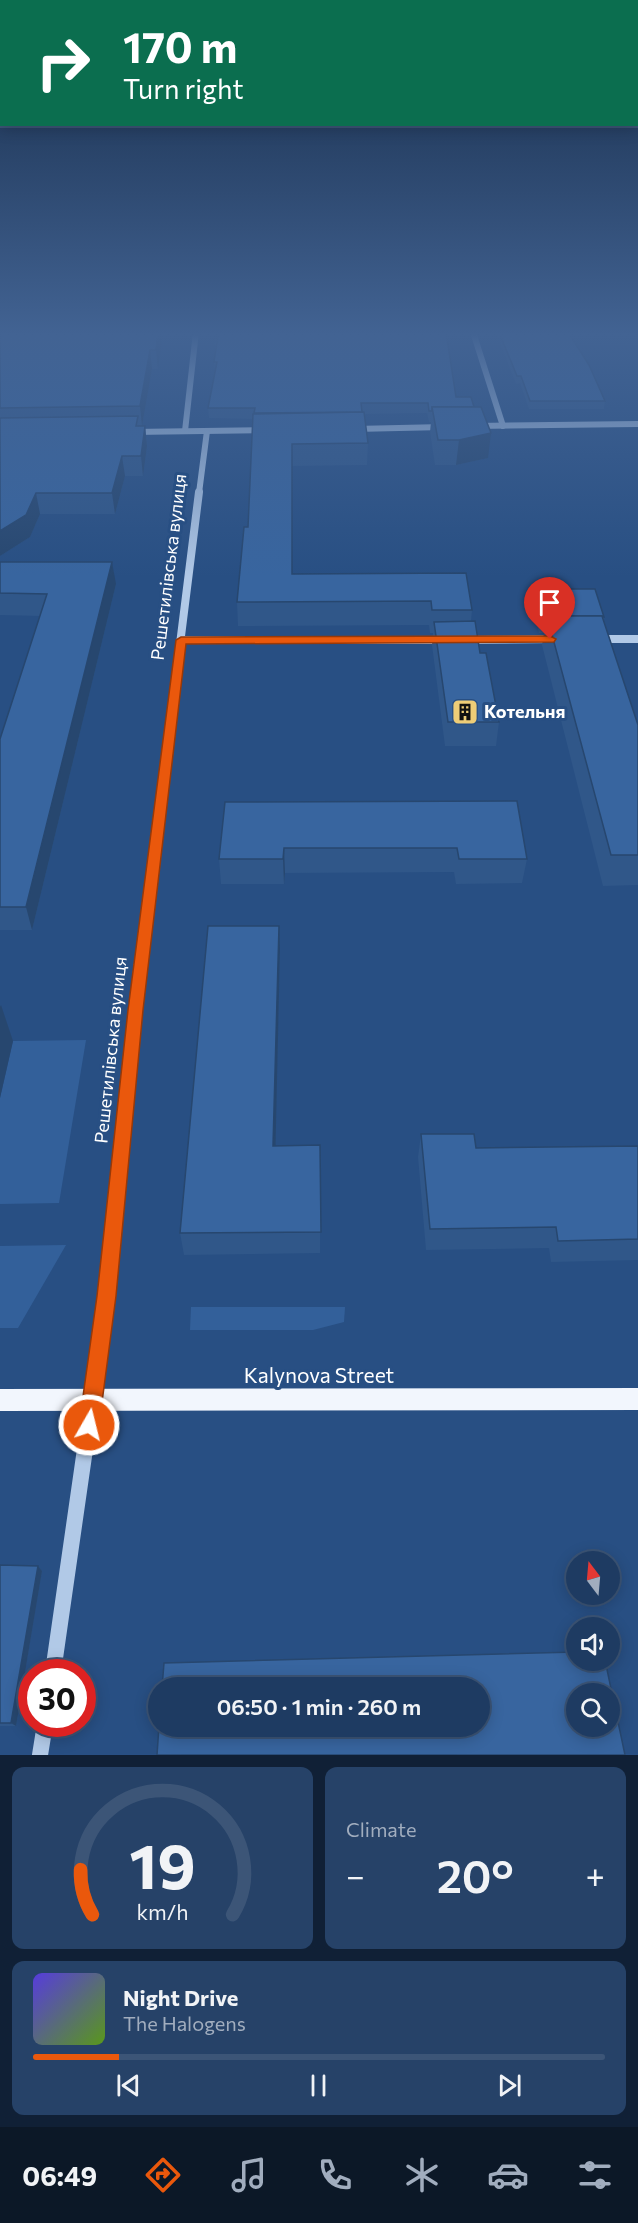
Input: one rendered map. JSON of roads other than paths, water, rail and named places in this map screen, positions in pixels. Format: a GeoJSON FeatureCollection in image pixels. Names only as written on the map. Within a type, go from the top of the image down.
{"type":"FeatureCollection","features":[{"type":"Feature","properties":{"kind":"main road","name":"Kalynova Street"},"geometry":{"type":"LineString","coordinates":[[0,1400],[92,1402],[638,1399]]}},
{"type":"Feature","properties":{"kind":"street"},"geometry":{"type":"LineString","coordinates":[[185,431],[187,414]]}},
{"type":"Feature","properties":{"kind":"street"},"geometry":{"type":"LineString","coordinates":[[499,414],[503,426]]}},
{"type":"Feature","properties":{"kind":"street"},"geometry":{"type":"LineString","coordinates":[[468,426],[638,424]]}},
{"type":"Feature","properties":{"kind":"street"},"geometry":{"type":"LineString","coordinates":[[349,429],[456,427]]}},
{"type":"Feature","properties":{"kind":"street"},"geometry":{"type":"LineString","coordinates":[[129,432],[278,430]]}},
{"type":"Feature","properties":{"kind":"street","name":"Решетилівська вулиця"},"geometry":{"type":"LineString","coordinates":[[55,1659],[106,1296],[135,1010],[207,431]]}},
{"type":"Feature","properties":{"kind":"street"},"geometry":{"type":"LineString","coordinates":[[181,640],[566,639]]}},
{"type":"Feature","properties":{"kind":"street"},"geometry":{"type":"LineString","coordinates":[[587,639],[638,639]]}},
{"type":"Feature","properties":{"kind":"street"},"geometry":{"type":"LineString","coordinates":[[40,1755],[43,1737]]}},
{"type":"Feature","properties":{"kind":"place","name":"Котельня"},"geometry":{"type":"Point","coordinates":[465,712]}}]}
